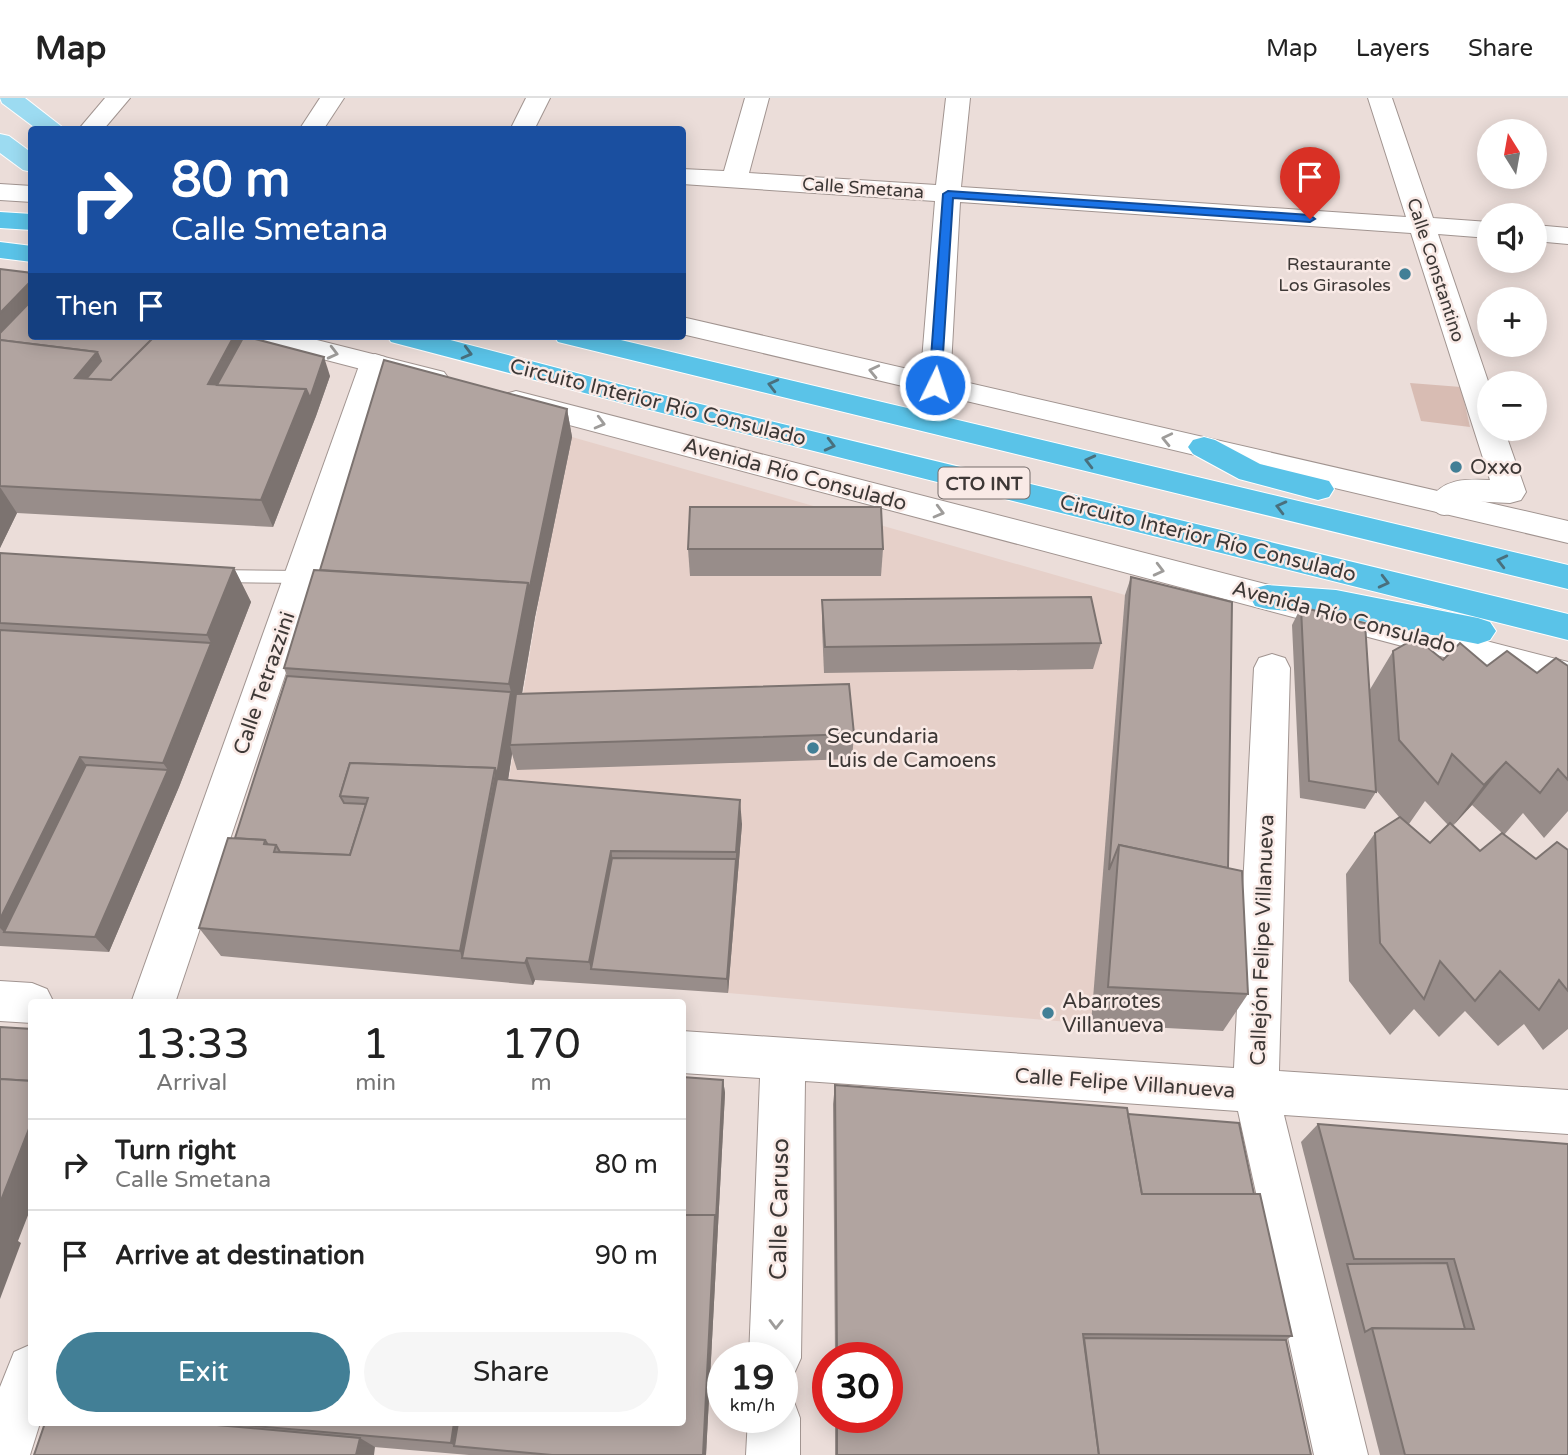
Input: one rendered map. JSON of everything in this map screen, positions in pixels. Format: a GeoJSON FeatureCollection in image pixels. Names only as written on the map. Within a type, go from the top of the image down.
{"type":"FeatureCollection","features":[{"type":"Feature","properties":{"kind":"highway"},"geometry":{"type":"LineString","coordinates":[[0,220],[28,222]]}},
{"type":"Feature","properties":{"kind":"highway"},"geometry":{"type":"LineString","coordinates":[[0,250],[28,254]]}},
{"type":"Feature","properties":{"kind":"highway","name":"Circuito Interior Río Consulado"},"geometry":{"type":"LineString","coordinates":[[416,340],[630,396],[1568,627]]}},
{"type":"Feature","properties":{"kind":"highway","name":"Circuito Interior Río Consulado"},"geometry":{"type":"LineString","coordinates":[[595,340],[1568,577]]}},
{"type":"Feature","properties":{"kind":"highway"},"geometry":{"type":"LineString","coordinates":[[1204,447],[1250,472],[1568,553]]}},
{"type":"Feature","properties":{"kind":"highway"},"geometry":{"type":"LineString","coordinates":[[1266,597],[1368,608],[1568,650]]}},
{"type":"Feature","properties":{"kind":"main road"},"geometry":{"type":"LineString","coordinates":[[10,98],[48,126]]}},
{"type":"Feature","properties":{"kind":"main road"},"geometry":{"type":"LineString","coordinates":[[0,141],[28,162]]}},
{"type":"Feature","properties":{"kind":"street"},"geometry":{"type":"LineString","coordinates":[[94,126],[118,98]]}},
{"type":"Feature","properties":{"kind":"street"},"geometry":{"type":"LineString","coordinates":[[313,126],[332,98]]}},
{"type":"Feature","properties":{"kind":"street"},"geometry":{"type":"LineString","coordinates":[[524,126],[538,98]]}},
{"type":"Feature","properties":{"kind":"street"},"geometry":{"type":"LineString","coordinates":[[735,178],[757,98]]}},
{"type":"Feature","properties":{"kind":"street"},"geometry":{"type":"LineString","coordinates":[[935,385],[948,194],[958,98]]}},
{"type":"Feature","properties":{"kind":"street","name":"Calle Constantino"},"geometry":{"type":"LineString","coordinates":[[1380,98],[1510,492],[1460,490],[1444,502],[1447,504]]}},
{"type":"Feature","properties":{"kind":"street","name":"Calle Smetana"},"geometry":{"type":"LineString","coordinates":[[686,176],[1477,229]]}},
{"type":"Feature","properties":{"kind":"street"},"geometry":{"type":"LineString","coordinates":[[0,192],[28,194]]}},
{"type":"Feature","properties":{"kind":"street"},"geometry":{"type":"LineString","coordinates":[[1547,234],[1568,236]]}},
{"type":"Feature","properties":{"kind":"street"},"geometry":{"type":"LineString","coordinates":[[686,326],[1568,532]]}},
{"type":"Feature","properties":{"kind":"street","name":"Avenida Río Consulado"},"geometry":{"type":"LineString","coordinates":[[283,340],[1568,676]]}},
{"type":"Feature","properties":{"kind":"street","name":"Calle Tetrazzini"},"geometry":{"type":"LineString","coordinates":[[154,999],[375,363]]}},
{"type":"Feature","properties":{"kind":"street","name":"Callejón Felipe Villanueva"},"geometry":{"type":"LineString","coordinates":[[1272,668],[1256,1092],[1341,1455]]}},
{"type":"Feature","properties":{"kind":"street"},"geometry":{"type":"LineString","coordinates":[[0,1001],[28,1003]]}},
{"type":"Feature","properties":{"kind":"street","name":"Calle Felipe Villanueva"},"geometry":{"type":"LineString","coordinates":[[686,1052],[1568,1112]]}},
{"type":"Feature","properties":{"kind":"street","name":"Calle Caruso"},"geometry":{"type":"LineString","coordinates":[[775,1342],[783,1060]]}},
{"type":"Feature","properties":{"kind":"street"},"geometry":{"type":"LineString","coordinates":[[3,1455],[28,1382]]}},
{"type":"Feature","properties":{"kind":"street"},"geometry":{"type":"LineString","coordinates":[[773,1455],[774,1433]]}},
{"type":"Feature","properties":{"kind":"lane"},"geometry":{"type":"LineString","coordinates":[[198,575],[301,577]]}},
{"type":"Feature","properties":{"kind":"shaded area"},"geometry":{"type":"Polygon","coordinates":[[[1410,383],[1461,387],[1470,427],[1421,421],[1410,383]]]}},
{"type":"Feature","properties":{"kind":"shaded area","name":"Secundaria Luis de Camoens"},"geometry":{"type":"Polygon","coordinates":[[[572,437],[1125,595],[1092,1024],[728,993],[741,824],[505,803],[546,557],[572,437]]]}},
{"type":"Feature","properties":{"kind":"building"},"geometry":{"type":"Polygon","coordinates":[[[0,269],[28,272],[28,284],[0,313],[0,269]]]}},
{"type":"Feature","properties":{"kind":"building"},"geometry":{"type":"Polygon","coordinates":[[[28,304],[28,340],[151,340],[111,380],[86,379],[101,361],[97,352],[0,340],[0,333],[28,304]]]}},
{"type":"Feature","properties":{"kind":"building"},"geometry":{"type":"Polygon","coordinates":[[[0,340],[97,352],[75,378],[111,380],[151,340],[232,340],[208,384],[306,389],[261,500],[0,486],[0,340]]]}},
{"type":"Feature","properties":{"kind":"building"},"geometry":{"type":"Polygon","coordinates":[[[242,340],[259,340],[324,357],[310,398],[306,389],[217,385],[242,340]]]}},
{"type":"Feature","properties":{"kind":"building"},"geometry":{"type":"Polygon","coordinates":[[[384,360],[567,409],[529,591],[528,583],[320,570],[384,360]]]}},
{"type":"Feature","properties":{"kind":"building"},"geometry":{"type":"Polygon","coordinates":[[[690,507],[881,507],[883,549],[688,549],[690,507]]]}},
{"type":"Feature","properties":{"kind":"building"},"geometry":{"type":"Polygon","coordinates":[[[0,553],[234,568],[207,635],[0,623],[0,553]]]}},
{"type":"Feature","properties":{"kind":"building"},"geometry":{"type":"Polygon","coordinates":[[[314,570],[528,583],[509,684],[284,668],[314,570]]]}},
{"type":"Feature","properties":{"kind":"building"},"geometry":{"type":"Polygon","coordinates":[[[1131,577],[1232,602],[1228,868],[1119,845],[1109,870],[1131,577]]]}},
{"type":"Feature","properties":{"kind":"building"},"geometry":{"type":"Polygon","coordinates":[[[1091,597],[1101,643],[825,647],[822,600],[1091,597]]]}},
{"type":"Feature","properties":{"kind":"building"},"geometry":{"type":"Polygon","coordinates":[[[1301,607],[1365,623],[1376,792],[1309,781],[1301,607]]]}},
{"type":"Feature","properties":{"kind":"building"},"geometry":{"type":"Polygon","coordinates":[[[0,630],[211,643],[163,763],[80,757],[0,919],[0,630]]]}},
{"type":"Feature","properties":{"kind":"building"},"geometry":{"type":"Polygon","coordinates":[[[1416,638],[1443,660],[1460,643],[1487,666],[1507,651],[1537,673],[1556,658],[1568,666],[1568,780],[1558,769],[1540,793],[1506,762],[1484,785],[1452,754],[1438,784],[1399,740],[1393,651],[1416,638]]]}},
{"type":"Feature","properties":{"kind":"building"},"geometry":{"type":"Polygon","coordinates":[[[287,676],[511,692],[497,775],[495,768],[350,763],[340,796],[344,803],[366,804],[350,855],[280,852],[276,845],[268,845],[265,840],[235,838],[287,676]]]}},
{"type":"Feature","properties":{"kind":"building"},"geometry":{"type":"Polygon","coordinates":[[[849,684],[854,734],[510,745],[516,694],[849,684]]]}},
{"type":"Feature","properties":{"kind":"building"},"geometry":{"type":"Polygon","coordinates":[[[350,763],[495,768],[460,951],[199,928],[228,838],[265,840],[264,844],[276,845],[274,852],[350,855],[368,798],[340,796],[350,763]]]}},
{"type":"Feature","properties":{"kind":"building"},"geometry":{"type":"Polygon","coordinates":[[[86,765],[168,770],[95,937],[4,932],[86,765]]]}},
{"type":"Feature","properties":{"kind":"building"},"geometry":{"type":"Polygon","coordinates":[[[497,779],[740,800],[736,852],[611,851],[589,962],[527,958],[525,963],[462,958],[497,779]]]}},
{"type":"Feature","properties":{"kind":"building"},"geometry":{"type":"Polygon","coordinates":[[[1400,817],[1430,843],[1450,823],[1480,851],[1502,833],[1536,859],[1557,842],[1568,850],[1568,991],[1559,980],[1539,1010],[1500,971],[1475,1001],[1440,961],[1424,999],[1380,943],[1375,833],[1400,817]]]}},
{"type":"Feature","properties":{"kind":"building"},"geometry":{"type":"Polygon","coordinates":[[[1119,845],[1242,871],[1248,994],[1108,987],[1119,845]]]}},
{"type":"Feature","properties":{"kind":"building"},"geometry":{"type":"Polygon","coordinates":[[[612,858],[736,859],[727,979],[591,969],[612,858]]]}},
{"type":"Feature","properties":{"kind":"building"},"geometry":{"type":"Polygon","coordinates":[[[0,1027],[28,1029],[28,1081],[0,1079],[0,1027]]]}},
{"type":"Feature","properties":{"kind":"building"},"geometry":{"type":"Polygon","coordinates":[[[686,1077],[723,1080],[716,1220],[715,1215],[686,1215],[686,1077]]]}},
{"type":"Feature","properties":{"kind":"building"},"geometry":{"type":"Polygon","coordinates":[[[0,1079],[28,1081],[28,1131],[0,1203],[0,1079]]]}},
{"type":"Feature","properties":{"kind":"building"},"geometry":{"type":"Polygon","coordinates":[[[835,1085],[1127,1108],[1142,1194],[1260,1194],[1292,1336],[1083,1334],[1099,1455],[837,1455],[837,1433],[903,1433],[903,1342],[837,1342],[835,1085]]]}},
{"type":"Feature","properties":{"kind":"building"},"geometry":{"type":"Polygon","coordinates":[[[1128,1114],[1239,1123],[1254,1194],[1142,1194],[1128,1114]]]}},
{"type":"Feature","properties":{"kind":"building"},"geometry":{"type":"Polygon","coordinates":[[[1318,1124],[1568,1144],[1568,1455],[1405,1455],[1372,1328],[1474,1329],[1454,1259],[1354,1259],[1318,1124]]]}},
{"type":"Feature","properties":{"kind":"building"},"geometry":{"type":"Polygon","coordinates":[[[686,1215],[715,1215],[703,1455],[552,1455],[454,1446],[457,1426],[686,1426],[686,1215]]]}},
{"type":"Feature","properties":{"kind":"building"},"geometry":{"type":"Polygon","coordinates":[[[1447,1263],[1465,1329],[1372,1328],[1365,1332],[1347,1264],[1447,1263]]]}},
{"type":"Feature","properties":{"kind":"building"},"geometry":{"type":"Polygon","coordinates":[[[1084,1338],[1286,1340],[1311,1455],[1099,1455],[1084,1338]]]}},
{"type":"Feature","properties":{"kind":"building"},"geometry":{"type":"Polygon","coordinates":[[[44,1426],[228,1426],[360,1438],[356,1455],[34,1455],[44,1426]]]}},
{"type":"Feature","properties":{"kind":"building"},"geometry":{"type":"Polygon","coordinates":[[[255,1426],[454,1426],[451,1443],[255,1426]]]}},
{"type":"Feature","properties":{"kind":"place","name":"Restaurante Los Girasoles"},"geometry":{"type":"Point","coordinates":[1405,274]}},
{"type":"Feature","properties":{"kind":"place","name":"Oxxo"},"geometry":{"type":"Point","coordinates":[1456,467]}},
{"type":"Feature","properties":{"kind":"place","name":"Secundaria Luis de Camoens"},"geometry":{"type":"Point","coordinates":[813,748]}},
{"type":"Feature","properties":{"kind":"place","name":"Abarrotes Villanueva"},"geometry":{"type":"Point","coordinates":[1048,1013]}},
{"type":"Feature","properties":{"kind":"route"},"geometry":{"type":"LineString","coordinates":[[935,385],[948,194],[1310,219]]}}]}
